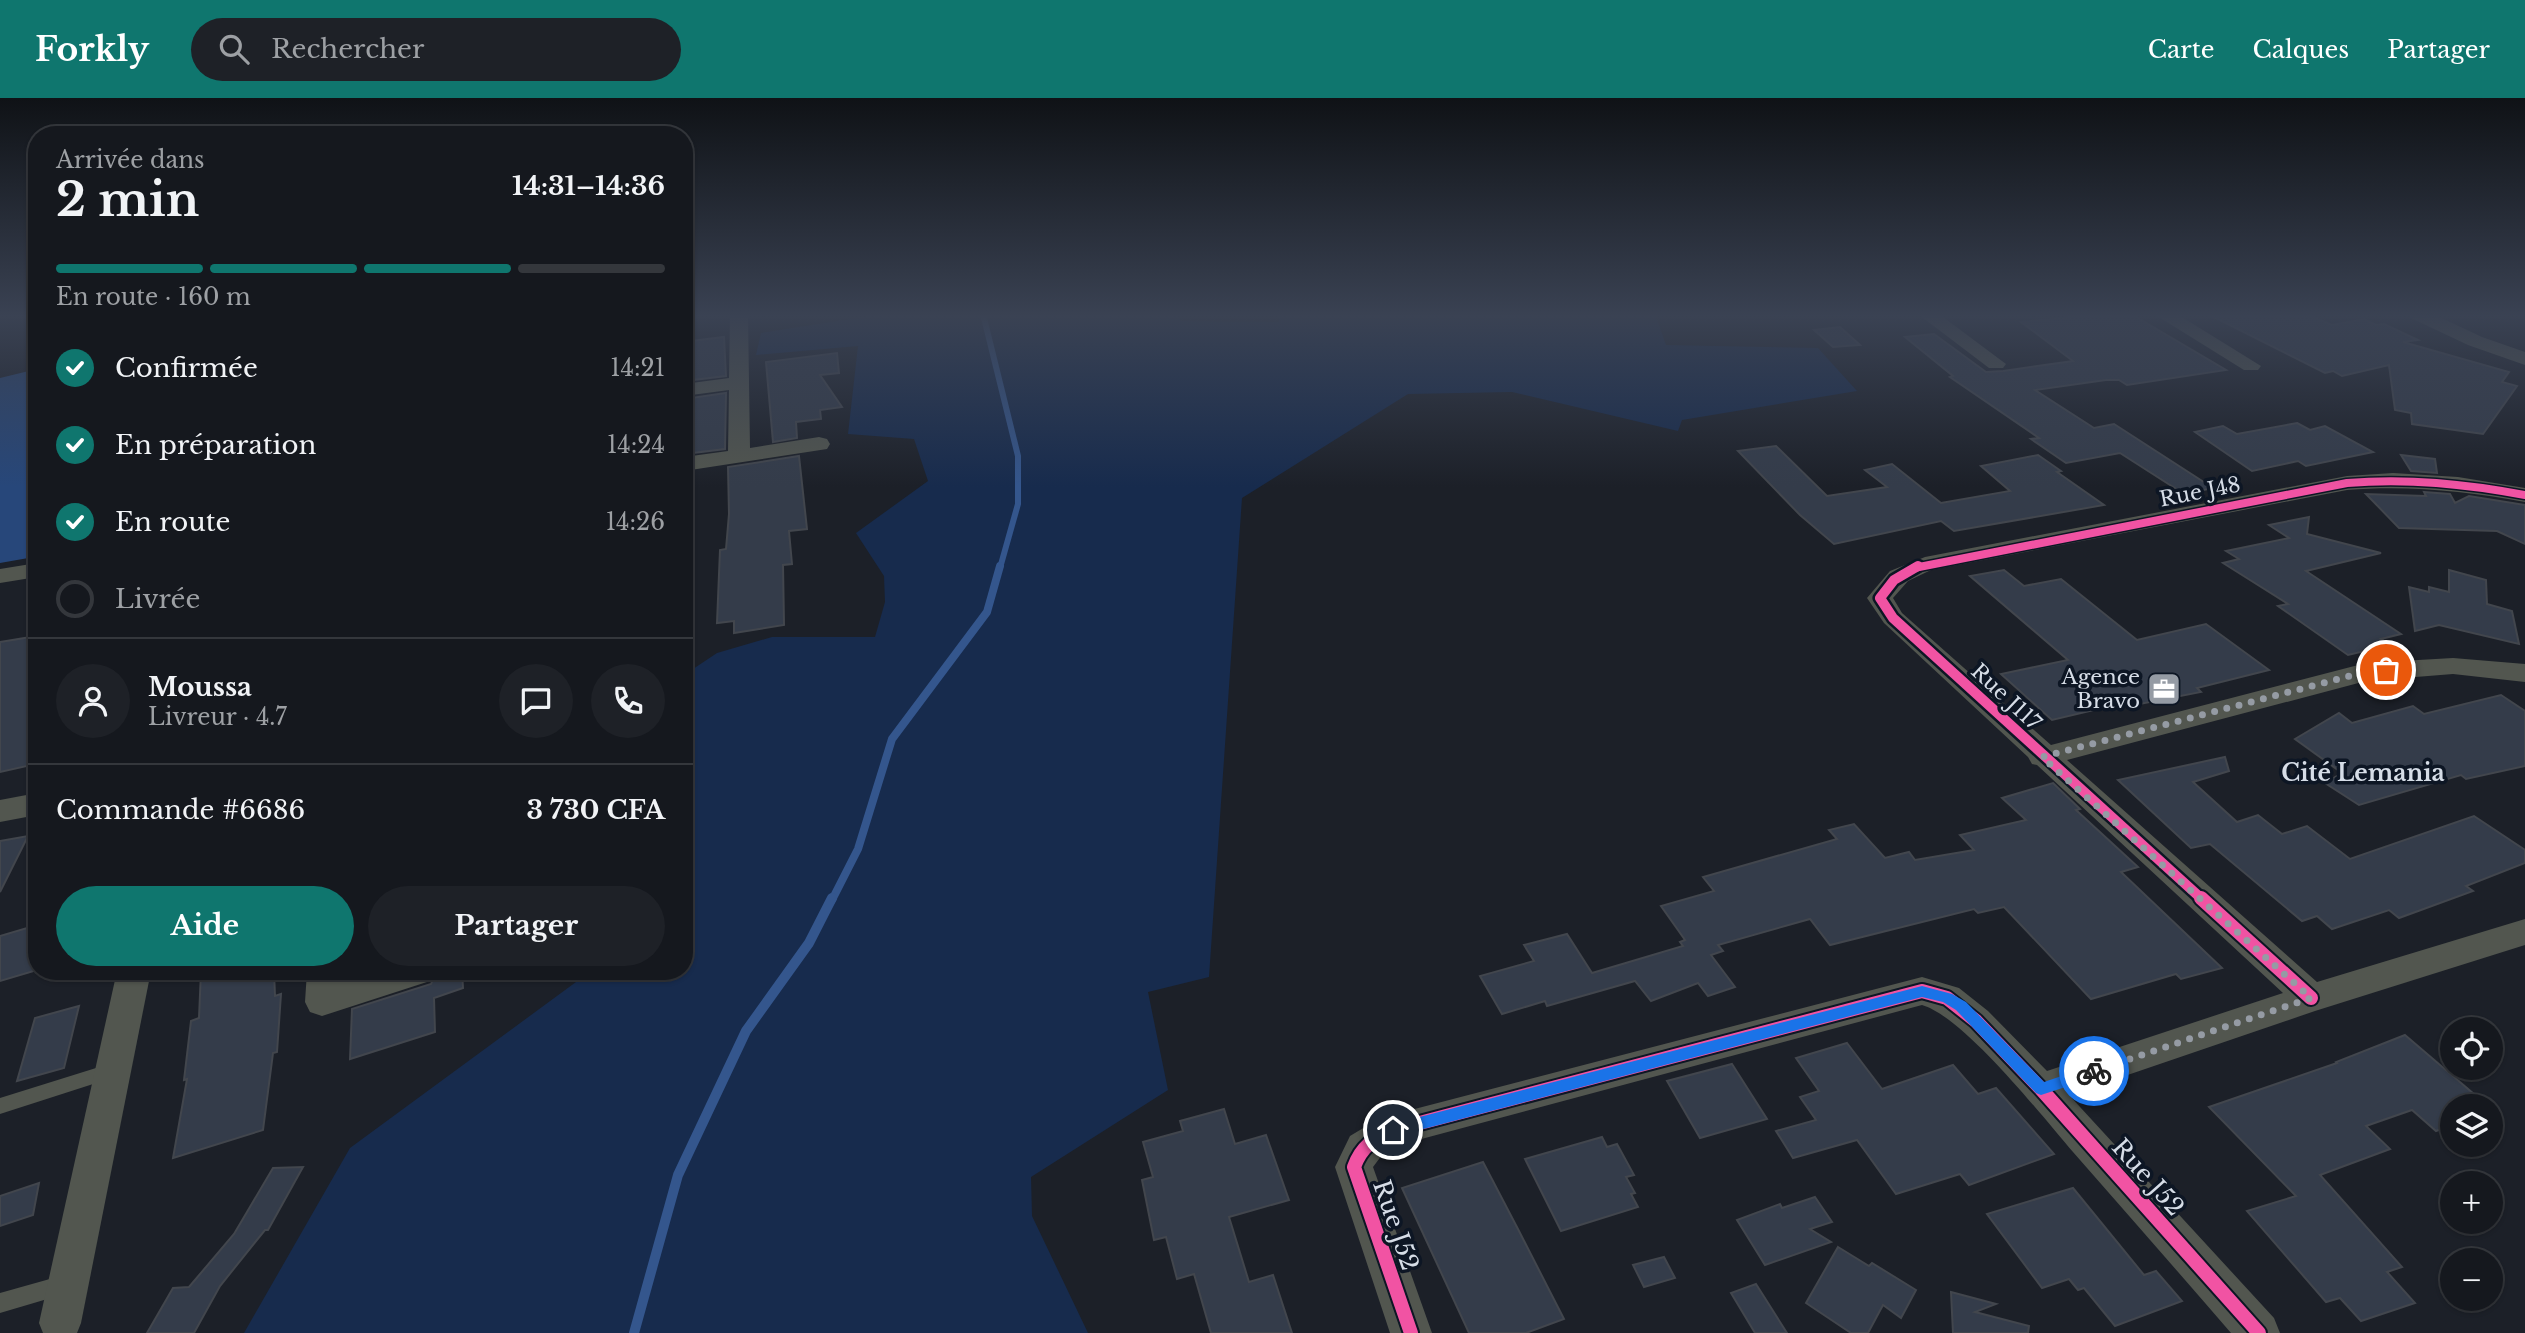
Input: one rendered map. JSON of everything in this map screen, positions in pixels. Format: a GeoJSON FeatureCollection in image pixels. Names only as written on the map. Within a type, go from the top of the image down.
{"type":"FeatureCollection","features":[{"type":"Feature","properties":{"kind":"street"},"geometry":{"type":"LineString","coordinates":[[739,372],[739,456]]}},
{"type":"Feature","properties":{"kind":"street"},"geometry":{"type":"LineString","coordinates":[[693,389],[739,383]]}},
{"type":"Feature","properties":{"kind":"street"},"geometry":{"type":"LineString","coordinates":[[693,463],[819,443]]}},
{"type":"Feature","properties":{"kind":"street","name":"Rue J48"},"geometry":{"type":"LineString","coordinates":[[1888,583],[1904,571],[1925,564],[2347,483],[2391,478],[2433,480],[2525,495]]}},
{"type":"Feature","properties":{"kind":"street"},"geometry":{"type":"LineString","coordinates":[[0,576],[28,571]]}},
{"type":"Feature","properties":{"kind":"street","name":"Rue J117"},"geometry":{"type":"LineString","coordinates":[[1888,583],[1880,598],[1892,618],[2042,757],[2311,998]]}},
{"type":"Feature","properties":{"kind":"street"},"geometry":{"type":"LineString","coordinates":[[2042,757],[2365,672],[2453,666],[2525,673]]}},
{"type":"Feature","properties":{"kind":"street"},"geometry":{"type":"LineString","coordinates":[[0,811],[28,806]]}},
{"type":"Feature","properties":{"kind":"street"},"geometry":{"type":"LineString","coordinates":[[2041,1089],[2311,998],[2525,932]]}},
{"type":"Feature","properties":{"kind":"street"},"geometry":{"type":"LineString","coordinates":[[60,1323],[132,980]]}},
{"type":"Feature","properties":{"kind":"street"},"geometry":{"type":"LineString","coordinates":[[323,980],[322,1002],[390,980]]}},
{"type":"Feature","properties":{"kind":"street","name":"Rue J52"},"geometry":{"type":"LineString","coordinates":[[1411,1333],[1354,1167],[1359,1153],[1370,1139],[1393,1130],[1922,991],[1947,998],[1961,1006],[2041,1089],[2259,1333]]}},
{"type":"Feature","properties":{"kind":"lane"},"geometry":{"type":"LineString","coordinates":[[0,1105],[113,1070]]}},
{"type":"Feature","properties":{"kind":"lane"},"geometry":{"type":"LineString","coordinates":[[0,1303],[68,1283]]}},
{"type":"Feature","properties":{"kind":"shaded area"},"geometry":{"type":"Polygon","coordinates":[[[28,372],[28,558],[0,563],[0,378],[28,372]]]}},
{"type":"Feature","properties":{"kind":"shaded area"},"geometry":{"type":"Polygon","coordinates":[[[855,372],[1839,372],[1857,391],[1682,420],[1678,431],[1512,392],[1408,394],[1242,498],[1209,977],[1148,992],[1168,1090],[1031,1177],[1032,1216],[1088,1333],[244,1333],[350,1148],[579,980],[693,980],[693,669],[717,653],[772,637],[875,637],[885,602],[884,576],[856,533],[928,481],[914,439],[848,434],[855,372]]]}},
{"type":"Feature","properties":{"kind":"building"},"geometry":{"type":"Polygon","coordinates":[[[693,372],[726,372],[726,376],[693,380],[693,372]]]}},
{"type":"Feature","properties":{"kind":"building"},"geometry":{"type":"Polygon","coordinates":[[[767,372],[839,372],[820,375],[842,407],[820,410],[821,419],[796,422],[797,438],[773,442],[767,372]]]}},
{"type":"Feature","properties":{"kind":"building"},"geometry":{"type":"Polygon","coordinates":[[[1948,372],[2215,372],[2127,385],[2119,380],[2106,380],[2035,390],[2094,428],[2114,424],[2213,488],[2184,494],[2120,453],[2066,463],[2031,439],[2039,438],[1950,377],[1953,376],[1948,372]]]}},
{"type":"Feature","properties":{"kind":"building"},"geometry":{"type":"Polygon","coordinates":[[[2334,372],[2361,372],[2342,376],[2334,372]]]}},
{"type":"Feature","properties":{"kind":"building"},"geometry":{"type":"Polygon","coordinates":[[[2390,372],[2508,372],[2502,382],[2517,386],[2483,434],[2412,424],[2411,413],[2395,410],[2390,372]]]}},
{"type":"Feature","properties":{"kind":"building"},"geometry":{"type":"Polygon","coordinates":[[[726,393],[725,449],[693,453],[693,398],[726,393]]]}},
{"type":"Feature","properties":{"kind":"building"},"geometry":{"type":"Polygon","coordinates":[[[2297,423],[2310,430],[2325,426],[2373,452],[2306,466],[2298,461],[2252,471],[2195,432],[2223,426],[2237,434],[2297,423]]]}},
{"type":"Feature","properties":{"kind":"building"},"geometry":{"type":"Polygon","coordinates":[[[1776,446],[1827,496],[1887,487],[1865,470],[1892,464],[1941,503],[2010,491],[1981,466],[2038,455],[2104,505],[1954,531],[1941,521],[1834,544],[1800,515],[1738,451],[1776,446]]]}},
{"type":"Feature","properties":{"kind":"building"},"geometry":{"type":"Polygon","coordinates":[[[2401,455],[2435,459],[2437,473],[2411,471],[2401,455]]]}},
{"type":"Feature","properties":{"kind":"building"},"geometry":{"type":"Polygon","coordinates":[[[799,456],[807,529],[789,531],[792,564],[783,565],[784,625],[734,633],[734,621],[717,623],[720,550],[726,549],[729,514],[728,467],[799,456]]]}},
{"type":"Feature","properties":{"kind":"building"},"geometry":{"type":"Polygon","coordinates":[[[2424,492],[2450,494],[2455,503],[2469,496],[2525,505],[2525,544],[2497,531],[2399,528],[2366,494],[2426,496],[2424,492]]]}},
{"type":"Feature","properties":{"kind":"building"},"geometry":{"type":"Polygon","coordinates":[[[2309,517],[2307,534],[2381,553],[2306,571],[2401,634],[2381,639],[2390,645],[2348,655],[2278,606],[2288,604],[2223,563],[2239,559],[2226,551],[2289,538],[2269,525],[2309,517]]]}},
{"type":"Feature","properties":{"kind":"building"},"geometry":{"type":"Polygon","coordinates":[[[2004,570],[2024,586],[2061,579],[2137,640],[2206,624],[2269,670],[2197,688],[2201,692],[2140,704],[2136,700],[2052,720],[2001,674],[2068,660],[1970,576],[2004,570]]]}},
{"type":"Feature","properties":{"kind":"building"},"geometry":{"type":"Polygon","coordinates":[[[2449,570],[2486,580],[2487,604],[2512,611],[2519,644],[2439,625],[2415,631],[2409,587],[2429,592],[2429,587],[2449,592],[2449,570]]]}},
{"type":"Feature","properties":{"kind":"building"},"geometry":{"type":"Polygon","coordinates":[[[28,637],[28,764],[0,772],[0,642],[28,637]]]}},
{"type":"Feature","properties":{"kind":"building"},"geometry":{"type":"Polygon","coordinates":[[[2501,695],[2525,711],[2525,766],[2466,779],[2461,775],[2359,805],[2325,783],[2342,773],[2295,739],[2339,713],[2352,723],[2413,706],[2424,714],[2501,695]]]}},
{"type":"Feature","properties":{"kind":"building"},"geometry":{"type":"Polygon","coordinates":[[[2225,757],[2229,771],[2193,782],[2237,822],[2258,815],[2282,834],[2307,826],[2350,859],[2474,816],[2525,850],[2525,863],[2466,886],[2473,891],[2399,918],[2389,910],[2332,929],[2317,916],[2302,921],[2210,844],[2191,848],[2118,780],[2225,757]]]}},
{"type":"Feature","properties":{"kind":"building"},"geometry":{"type":"Polygon","coordinates":[[[2053,783],[2080,809],[2076,810],[2138,867],[2121,872],[2222,968],[2181,979],[2176,974],[2091,999],[2004,907],[1978,913],[1974,909],[1830,945],[1810,919],[1718,945],[1723,951],[1711,955],[1735,987],[1708,996],[1698,983],[1651,1001],[1635,981],[1547,1006],[1545,1001],[1502,1014],[1480,976],[1534,961],[1524,945],[1567,934],[1592,973],[1683,946],[1680,942],[1685,940],[1661,906],[1714,891],[1703,877],[1837,839],[1829,830],[1854,824],[1885,858],[1909,852],[1915,860],[1974,850],[1960,835],[2026,820],[2002,798],[2053,783]]]}},
{"type":"Feature","properties":{"kind":"building"},"geometry":{"type":"Polygon","coordinates":[[[28,836],[0,892],[0,841],[28,836]]]}},
{"type":"Feature","properties":{"kind":"building"},"geometry":{"type":"Polygon","coordinates":[[[28,928],[28,973],[0,981],[0,936],[28,928]]]}},
{"type":"Feature","properties":{"kind":"building"},"geometry":{"type":"Polygon","coordinates":[[[201,980],[274,980],[275,996],[281,994],[277,1052],[273,1053],[263,1130],[173,1158],[187,1079],[184,1080],[191,1021],[199,1018],[201,980]]]}},
{"type":"Feature","properties":{"kind":"building"},"geometry":{"type":"Polygon","coordinates":[[[433,980],[463,980],[463,988],[434,998],[435,1032],[350,1059],[352,1009],[431,984],[433,980]]]}},
{"type":"Feature","properties":{"kind":"building"},"geometry":{"type":"Polygon","coordinates":[[[79,1006],[64,1068],[17,1081],[35,1018],[79,1006]]]}},
{"type":"Feature","properties":{"kind":"building"},"geometry":{"type":"Polygon","coordinates":[[[2405,1035],[2440,1065],[2440,1080],[2458,1080],[2474,1094],[2440,1094],[2440,1130],[2436,1131],[2412,1110],[2366,1126],[2390,1149],[2320,1175],[2402,1267],[2387,1272],[2415,1303],[2361,1321],[2340,1298],[2326,1302],[2247,1211],[2296,1196],[2209,1107],[2405,1035]]]}},
{"type":"Feature","properties":{"kind":"building"},"geometry":{"type":"Polygon","coordinates":[[[1847,1043],[1882,1089],[1953,1065],[1978,1094],[1996,1088],[2054,1154],[1969,1185],[1960,1174],[1896,1194],[1857,1140],[1793,1158],[1776,1131],[1816,1120],[1800,1097],[1819,1091],[1796,1058],[1847,1043]]]}},
{"type":"Feature","properties":{"kind":"building"},"geometry":{"type":"Polygon","coordinates":[[[1732,1064],[1767,1119],[1700,1138],[1667,1081],[1732,1064]]]}},
{"type":"Feature","properties":{"kind":"building"},"geometry":{"type":"Polygon","coordinates":[[[1224,1109],[1235,1144],[1266,1135],[1289,1200],[1229,1217],[1249,1282],[1273,1275],[1292,1333],[1211,1333],[1194,1274],[1177,1279],[1166,1237],[1154,1240],[1142,1180],[1153,1177],[1143,1142],[1183,1131],[1180,1121],[1224,1109]]]}},
{"type":"Feature","properties":{"kind":"building"},"geometry":{"type":"Polygon","coordinates":[[[1602,1137],[1607,1147],[1617,1144],[1634,1175],[1626,1177],[1635,1193],[1631,1194],[1638,1207],[1561,1231],[1525,1159],[1602,1137]]]}},
{"type":"Feature","properties":{"kind":"building"},"geometry":{"type":"Polygon","coordinates":[[[1483,1162],[1564,1319],[1526,1333],[1469,1333],[1402,1188],[1483,1162]]]}},
{"type":"Feature","properties":{"kind":"building"},"geometry":{"type":"Polygon","coordinates":[[[303,1167],[268,1230],[265,1230],[220,1286],[194,1333],[147,1333],[173,1288],[189,1287],[234,1234],[273,1168],[303,1167]]]}},
{"type":"Feature","properties":{"kind":"building"},"geometry":{"type":"Polygon","coordinates":[[[39,1183],[33,1215],[0,1226],[0,1196],[39,1183]]]}},
{"type":"Feature","properties":{"kind":"building"},"geometry":{"type":"Polygon","coordinates":[[[2073,1188],[2144,1275],[2156,1271],[2182,1301],[2115,1326],[2084,1288],[2078,1290],[2069,1279],[2042,1288],[1987,1214],[2073,1188]]]}},
{"type":"Feature","properties":{"kind":"building"},"geometry":{"type":"Polygon","coordinates":[[[1815,1197],[1832,1222],[1810,1229],[1831,1242],[1765,1265],[1737,1220],[1780,1204],[1782,1208],[1815,1197]]]}},
{"type":"Feature","properties":{"kind":"building"},"geometry":{"type":"Polygon","coordinates":[[[1838,1247],[1869,1266],[1872,1263],[1916,1290],[1901,1318],[1883,1305],[1868,1333],[1851,1333],[1806,1303],[1838,1247]]]}},
{"type":"Feature","properties":{"kind":"building"},"geometry":{"type":"Polygon","coordinates":[[[1664,1257],[1675,1278],[1644,1287],[1633,1265],[1664,1257]]]}},
{"type":"Feature","properties":{"kind":"building"},"geometry":{"type":"Polygon","coordinates":[[[1756,1284],[1787,1333],[1755,1333],[1731,1293],[1756,1284]]]}},
{"type":"Feature","properties":{"kind":"building"},"geometry":{"type":"Polygon","coordinates":[[[1951,1292],[1996,1304],[1975,1312],[2029,1326],[2028,1333],[1953,1333],[1951,1292]]]}},
{"type":"Feature","properties":{"kind":"waterway"},"geometry":{"type":"LineString","coordinates":[[997,372],[1018,456],[1018,504],[1000,568]]}},
{"type":"Feature","properties":{"kind":"waterway"},"geometry":{"type":"LineString","coordinates":[[832,900],[858,849],[892,739],[987,612],[1000,566]]}},
{"type":"Feature","properties":{"kind":"waterway"},"geometry":{"type":"LineString","coordinates":[[634,1333],[678,1175],[746,1031],[809,943],[832,898]]}},
{"type":"Feature","properties":{"kind":"cycle path"},"geometry":{"type":"LineString","coordinates":[[2311,998],[1893,618],[1880,598],[1899,576],[1925,564],[2347,483],[2393,480],[2437,482],[2525,495]]}},
{"type":"Feature","properties":{"kind":"cycle path"},"geometry":{"type":"LineString","coordinates":[[1411,1333],[1354,1167],[1360,1153],[1373,1140],[1393,1130],[1922,991],[1947,998],[1976,1021],[2041,1089],[2259,1333]]}},
{"type":"Feature","properties":{"kind":"way so far"},"geometry":{"type":"LineString","coordinates":[[2094,1071],[2311,998],[2042,757],[2365,672],[2386,670]]}},
{"type":"Feature","properties":{"kind":"place","name":"Agence Bravo"},"geometry":{"type":"Point","coordinates":[2164,689]}},
{"type":"Feature","properties":{"kind":"district","name":"Cité Lemania"},"geometry":{"type":"Point","coordinates":[2363,773]}},
{"type":"Feature","properties":{"kind":"route"},"geometry":{"type":"LineString","coordinates":[[1393,1130],[1922,991],[1935,993],[1961,1006],[2041,1089],[2094,1071]]}}]}
